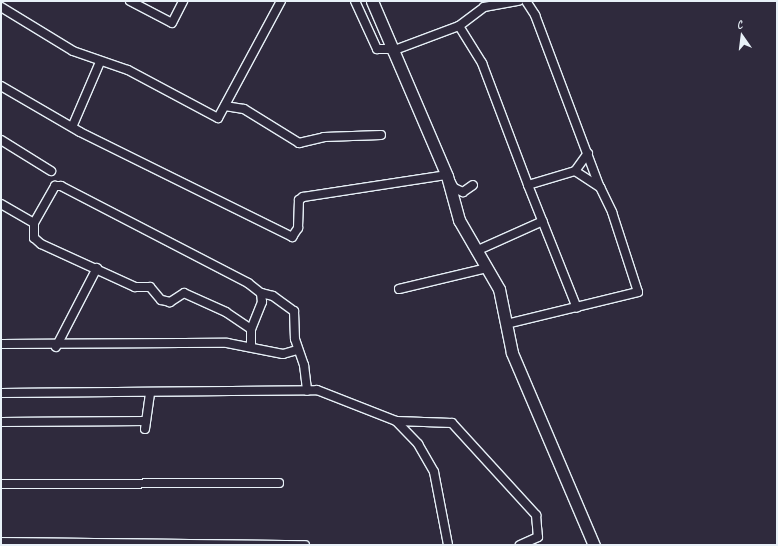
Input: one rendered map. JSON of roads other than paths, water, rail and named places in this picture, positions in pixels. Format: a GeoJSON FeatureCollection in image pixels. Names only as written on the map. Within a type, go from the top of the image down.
{"type":"FeatureCollection","features":[{"type":"Feature","properties":{"kind":"main road"},"geometry":{"type":"LineString","coordinates":[[372,1],[447,175],[459,220],[499,289],[512,353],[594,545]]}},
{"type":"Feature","properties":{"kind":"street"},"geometry":{"type":"LineString","coordinates":[[130,1],[172,23],[183,1]]}},
{"type":"Feature","properties":{"kind":"street"},"geometry":{"type":"LineString","coordinates":[[1,7],[66,47],[100,62],[128,70],[218,118],[281,1]]}},
{"type":"Feature","properties":{"kind":"street"},"geometry":{"type":"LineString","coordinates":[[355,1],[377,49],[392,50],[459,26],[484,7],[518,1]]}},
{"type":"Feature","properties":{"kind":"street"},"geometry":{"type":"LineString","coordinates":[[507,324],[638,292],[612,212],[598,185],[588,153],[526,1]]}},
{"type":"Feature","properties":{"kind":"street"},"geometry":{"type":"LineString","coordinates":[[459,26],[482,63],[528,185],[577,308]]}},
{"type":"Feature","properties":{"kind":"street"},"geometry":{"type":"LineString","coordinates":[[73,125],[100,62]]}},
{"type":"Feature","properties":{"kind":"street"},"geometry":{"type":"LineString","coordinates":[[1,86],[73,125],[292,237],[298,228],[299,200],[303,197],[447,175],[454,188],[463,192],[473,185]]}},
{"type":"Feature","properties":{"kind":"street"},"geometry":{"type":"LineString","coordinates":[[225,106],[244,109],[298,143],[324,137],[382,135]]}},
{"type":"Feature","properties":{"kind":"street"},"geometry":{"type":"LineString","coordinates":[[1,140],[51,171]]}},
{"type":"Feature","properties":{"kind":"street"},"geometry":{"type":"LineString","coordinates":[[528,185],[575,171],[588,153]]}},
{"type":"Feature","properties":{"kind":"street"},"geometry":{"type":"LineString","coordinates":[[575,171],[598,185]]}},
{"type":"Feature","properties":{"kind":"street"},"geometry":{"type":"LineString","coordinates":[[251,329],[226,312],[184,293],[170,302],[161,300],[150,287],[135,287],[97,268],[41,244],[34,238],[34,223],[54,186],[61,186],[228,271],[261,293],[273,296],[294,312],[297,350],[304,365],[306,391]]}},
{"type":"Feature","properties":{"kind":"street"},"geometry":{"type":"LineString","coordinates":[[1,204],[34,223]]}},
{"type":"Feature","properties":{"kind":"street"},"geometry":{"type":"LineString","coordinates":[[476,251],[543,221]]}},
{"type":"Feature","properties":{"kind":"street"},"geometry":{"type":"LineString","coordinates":[[56,346],[97,268]]}},
{"type":"Feature","properties":{"kind":"street"},"geometry":{"type":"LineString","coordinates":[[399,289],[487,268]]}},
{"type":"Feature","properties":{"kind":"street"},"geometry":{"type":"LineString","coordinates":[[252,347],[251,329],[262,302],[261,293]]}},
{"type":"Feature","properties":{"kind":"street"},"geometry":{"type":"LineString","coordinates":[[1,344],[56,346],[227,343],[283,354],[297,350]]}},
{"type":"Feature","properties":{"kind":"street"},"geometry":{"type":"LineString","coordinates":[[1,393],[150,393],[317,390],[396,421],[452,423],[466,436],[505,484],[536,515],[538,537],[520,545]]}},
{"type":"Feature","properties":{"kind":"street"},"geometry":{"type":"LineString","coordinates":[[1,422],[146,425],[150,393]]}},
{"type":"Feature","properties":{"kind":"street"},"geometry":{"type":"LineString","coordinates":[[396,421],[418,444],[434,472],[448,545]]}},
{"type":"Feature","properties":{"kind":"street"},"geometry":{"type":"LineString","coordinates":[[1,484],[279,483]]}},
{"type":"Feature","properties":{"kind":"street"},"geometry":{"type":"LineString","coordinates":[[1,542],[305,545]]}}]}
